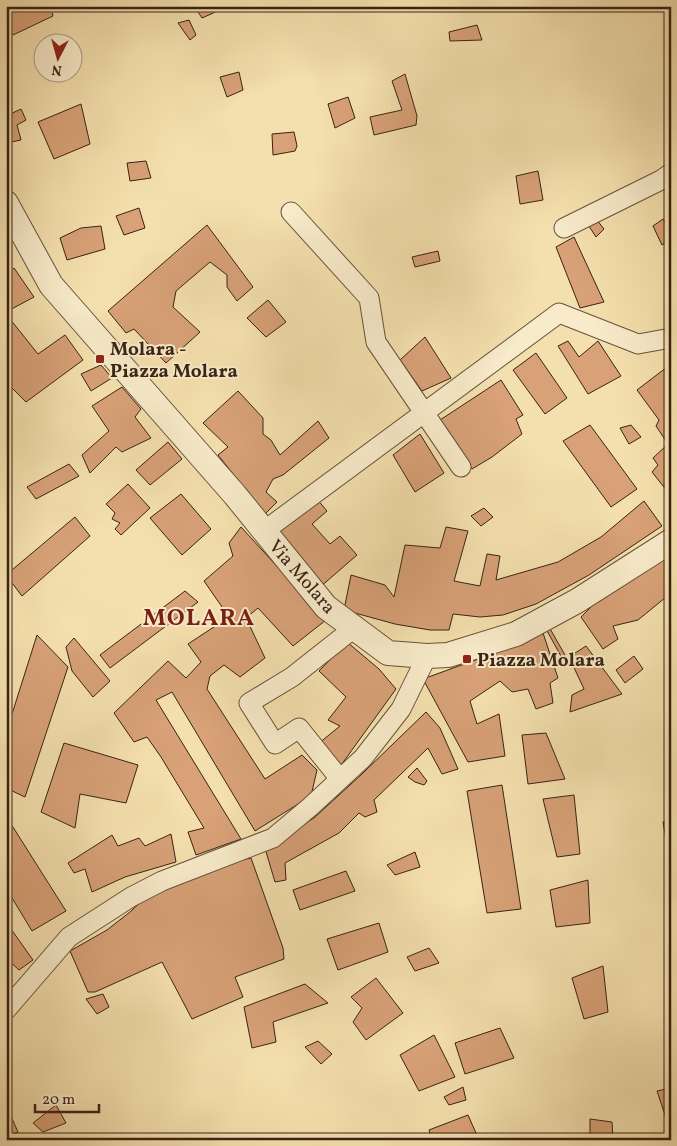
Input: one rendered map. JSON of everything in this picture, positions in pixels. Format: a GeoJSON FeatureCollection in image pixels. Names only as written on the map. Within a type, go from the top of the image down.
{"type":"FeatureCollection","features":[{"type":"Feature","properties":{"kind":"street"},"geometry":{"type":"LineString","coordinates":[[564,228],[661,180],[671,173]]}},
{"type":"Feature","properties":{"kind":"street","name":"Via Molara"},"geometry":{"type":"LineString","coordinates":[[6,203],[51,285],[236,495],[326,607],[388,653],[427,656],[448,655],[516,634],[577,601],[671,541]]}},
{"type":"Feature","properties":{"kind":"street"},"geometry":{"type":"LineString","coordinates":[[291,212],[369,298],[376,342],[461,467]]}},
{"type":"Feature","properties":{"kind":"street"},"geometry":{"type":"LineString","coordinates":[[264,531],[558,313],[638,344],[671,338]]}},
{"type":"Feature","properties":{"kind":"street"},"geometry":{"type":"LineString","coordinates":[[340,779],[299,728],[275,744],[249,703],[292,676],[354,628]]}},
{"type":"Feature","properties":{"kind":"street"},"geometry":{"type":"LineString","coordinates":[[6,1010],[70,938],[131,897],[162,881],[273,838],[310,807],[363,758],[401,709],[427,656]]}},
{"type":"Feature","properties":{"kind":"building"},"geometry":{"type":"Polygon","coordinates":[[[18,6],[50,6],[53,16],[13,35],[6,21],[6,11],[18,6]]]}},
{"type":"Feature","properties":{"kind":"building"},"geometry":{"type":"Polygon","coordinates":[[[194,6],[229,6],[202,18],[194,6]]]}},
{"type":"Feature","properties":{"kind":"building"},"geometry":{"type":"Polygon","coordinates":[[[189,20],[196,35],[190,40],[178,23],[189,20]]]}},
{"type":"Feature","properties":{"kind":"building"},"geometry":{"type":"Polygon","coordinates":[[[477,25],[482,40],[450,41],[449,32],[477,25]]]}},
{"type":"Feature","properties":{"kind":"building"},"geometry":{"type":"Polygon","coordinates":[[[239,72],[243,90],[227,97],[220,77],[239,72]]]}},
{"type":"Feature","properties":{"kind":"building"},"geometry":{"type":"Polygon","coordinates":[[[405,74],[417,116],[416,125],[374,135],[370,117],[402,110],[392,81],[405,74]]]}},
{"type":"Feature","properties":{"kind":"building"},"geometry":{"type":"Polygon","coordinates":[[[348,97],[355,118],[335,128],[328,104],[348,97]]]}},
{"type":"Feature","properties":{"kind":"building"},"geometry":{"type":"Polygon","coordinates":[[[81,104],[90,144],[54,159],[38,122],[81,104]]]}},
{"type":"Feature","properties":{"kind":"building"},"geometry":{"type":"Polygon","coordinates":[[[21,109],[26,120],[17,125],[21,140],[6,143],[6,116],[21,109]]]}},
{"type":"Feature","properties":{"kind":"building"},"geometry":{"type":"Polygon","coordinates":[[[294,132],[297,146],[295,151],[273,155],[272,134],[294,132]]]}},
{"type":"Feature","properties":{"kind":"building"},"geometry":{"type":"Polygon","coordinates":[[[146,161],[151,178],[130,181],[127,163],[146,161]]]}},
{"type":"Feature","properties":{"kind":"building"},"geometry":{"type":"Polygon","coordinates":[[[538,171],[543,200],[520,204],[516,176],[538,171]]]}},
{"type":"Feature","properties":{"kind":"building"},"geometry":{"type":"Polygon","coordinates":[[[139,208],[145,228],[124,235],[116,216],[139,208]]]}},
{"type":"Feature","properties":{"kind":"building"},"geometry":{"type":"Polygon","coordinates":[[[593,215],[604,229],[596,237],[585,220],[593,215]]]}},
{"type":"Feature","properties":{"kind":"building"},"geometry":{"type":"Polygon","coordinates":[[[663,219],[671,229],[671,238],[662,245],[653,226],[663,219]]]}},
{"type":"Feature","properties":{"kind":"building"},"geometry":{"type":"Polygon","coordinates":[[[207,225],[253,287],[237,301],[227,287],[227,275],[210,262],[176,291],[173,307],[200,332],[166,363],[134,329],[126,333],[108,311],[207,225]]]}},
{"type":"Feature","properties":{"kind":"building"},"geometry":{"type":"Polygon","coordinates":[[[101,226],[105,249],[67,260],[60,238],[81,228],[101,226]]]}},
{"type":"Feature","properties":{"kind":"building"},"geometry":{"type":"Polygon","coordinates":[[[574,237],[604,302],[580,308],[556,247],[574,237]]]}},
{"type":"Feature","properties":{"kind":"building"},"geometry":{"type":"Polygon","coordinates":[[[438,251],[440,261],[415,267],[412,257],[438,251]]]}},
{"type":"Feature","properties":{"kind":"building"},"geometry":{"type":"Polygon","coordinates":[[[14,268],[34,297],[6,312],[6,274],[14,268]]]}},
{"type":"Feature","properties":{"kind":"building"},"geometry":{"type":"Polygon","coordinates":[[[268,300],[286,322],[266,337],[247,318],[268,300]]]}},
{"type":"Feature","properties":{"kind":"building"},"geometry":{"type":"Polygon","coordinates":[[[6,314],[38,354],[65,335],[83,360],[26,402],[6,382],[6,374],[10,369],[6,364],[6,314]]]}},
{"type":"Feature","properties":{"kind":"building"},"geometry":{"type":"Polygon","coordinates":[[[425,337],[451,378],[422,391],[400,360],[425,337]]]}},
{"type":"Feature","properties":{"kind":"building"},"geometry":{"type":"Polygon","coordinates":[[[568,341],[579,357],[598,341],[621,376],[588,394],[558,346],[568,341]]]}},
{"type":"Feature","properties":{"kind":"building"},"geometry":{"type":"Polygon","coordinates":[[[536,353],[567,398],[545,414],[513,370],[536,353]]]}},
{"type":"Feature","properties":{"kind":"building"},"geometry":{"type":"Polygon","coordinates":[[[671,364],[671,496],[652,472],[658,465],[653,458],[668,444],[656,426],[659,420],[637,390],[671,364]]]}},
{"type":"Feature","properties":{"kind":"building"},"geometry":{"type":"Polygon","coordinates":[[[101,365],[112,378],[91,391],[81,374],[101,365]]]}},
{"type":"Feature","properties":{"kind":"building"},"geometry":{"type":"Polygon","coordinates":[[[501,380],[523,415],[516,419],[522,434],[492,457],[472,469],[440,420],[501,380]]]}},
{"type":"Feature","properties":{"kind":"building"},"geometry":{"type":"Polygon","coordinates":[[[122,387],[141,409],[135,417],[151,438],[122,452],[116,447],[90,473],[82,455],[109,431],[92,406],[122,387]]]}},
{"type":"Feature","properties":{"kind":"building"},"geometry":{"type":"Polygon","coordinates":[[[238,391],[263,418],[263,434],[271,440],[280,455],[318,421],[329,438],[283,475],[273,479],[266,492],[277,502],[259,520],[253,499],[218,455],[228,447],[203,423],[238,391]]]}},
{"type":"Feature","properties":{"kind":"building"},"geometry":{"type":"Polygon","coordinates":[[[590,425],[637,489],[611,507],[563,441],[590,425]]]}},
{"type":"Feature","properties":{"kind":"building"},"geometry":{"type":"Polygon","coordinates":[[[631,425],[641,437],[629,444],[620,428],[631,425]]]}},
{"type":"Feature","properties":{"kind":"building"},"geometry":{"type":"Polygon","coordinates":[[[420,434],[444,473],[415,492],[393,455],[420,434]]]}},
{"type":"Feature","properties":{"kind":"building"},"geometry":{"type":"Polygon","coordinates":[[[168,442],[182,459],[150,485],[136,470],[168,442]]]}},
{"type":"Feature","properties":{"kind":"building"},"geometry":{"type":"Polygon","coordinates":[[[69,464],[79,476],[36,499],[27,487],[69,464]]]}},
{"type":"Feature","properties":{"kind":"building"},"geometry":{"type":"Polygon","coordinates":[[[128,484],[150,508],[121,535],[115,529],[120,523],[112,519],[115,513],[106,504],[128,484]]]}},
{"type":"Feature","properties":{"kind":"building"},"geometry":{"type":"Polygon","coordinates":[[[181,494],[211,529],[182,555],[150,518],[181,494]]]}},
{"type":"Feature","properties":{"kind":"building"},"geometry":{"type":"Polygon","coordinates":[[[316,498],[327,511],[312,524],[330,544],[340,536],[357,555],[319,588],[273,535],[316,498]]]}},
{"type":"Feature","properties":{"kind":"building"},"geometry":{"type":"Polygon","coordinates":[[[644,501],[662,526],[589,575],[536,604],[503,615],[480,617],[453,614],[449,630],[430,630],[395,624],[344,610],[351,575],[385,585],[394,597],[405,545],[440,548],[446,527],[468,531],[454,581],[480,586],[487,554],[500,556],[496,580],[558,562],[601,537],[644,501]]]}},
{"type":"Feature","properties":{"kind":"building"},"geometry":{"type":"Polygon","coordinates":[[[484,508],[493,517],[481,526],[471,516],[484,508]]]}},
{"type":"Feature","properties":{"kind":"building"},"geometry":{"type":"Polygon","coordinates":[[[75,517],[90,536],[22,596],[6,575],[75,517]]]}},
{"type":"Feature","properties":{"kind":"building"},"geometry":{"type":"Polygon","coordinates":[[[241,527],[326,620],[293,646],[258,608],[246,618],[265,658],[240,677],[224,665],[210,676],[207,689],[265,779],[302,755],[317,770],[311,796],[255,831],[172,692],[156,700],[241,839],[196,855],[188,832],[204,828],[147,737],[134,742],[114,713],[168,661],[186,678],[201,662],[188,644],[229,617],[204,581],[233,556],[229,543],[241,527]]]}},
{"type":"Feature","properties":{"kind":"building"},"geometry":{"type":"Polygon","coordinates":[[[671,550],[671,593],[638,620],[613,626],[618,639],[603,649],[581,617],[610,588],[671,550]]]}},
{"type":"Feature","properties":{"kind":"building"},"geometry":{"type":"Polygon","coordinates":[[[185,591],[198,602],[110,668],[100,655],[185,591]]]}},
{"type":"Feature","properties":{"kind":"building"},"geometry":{"type":"Polygon","coordinates":[[[540,624],[558,678],[550,683],[553,703],[536,709],[528,689],[512,692],[500,681],[470,701],[477,724],[499,714],[505,756],[468,762],[423,679],[511,647],[540,624]]]}},
{"type":"Feature","properties":{"kind":"building"},"geometry":{"type":"Polygon","coordinates":[[[549,627],[565,655],[562,658],[546,629],[549,627]]]}},
{"type":"Feature","properties":{"kind":"building"},"geometry":{"type":"Polygon","coordinates":[[[37,635],[68,667],[25,797],[6,788],[6,733],[37,635]]]}},
{"type":"Feature","properties":{"kind":"building"},"geometry":{"type":"Polygon","coordinates":[[[74,638],[110,681],[93,697],[72,671],[66,647],[74,638]]]}},
{"type":"Feature","properties":{"kind":"building"},"geometry":{"type":"Polygon","coordinates":[[[347,642],[379,669],[396,689],[339,768],[318,744],[340,726],[328,720],[346,697],[319,671],[347,642]]]}},
{"type":"Feature","properties":{"kind":"building"},"geometry":{"type":"Polygon","coordinates":[[[586,646],[622,694],[570,712],[572,695],[584,689],[569,657],[586,646]]]}},
{"type":"Feature","properties":{"kind":"building"},"geometry":{"type":"Polygon","coordinates":[[[634,656],[643,669],[625,683],[616,670],[634,656]]]}},
{"type":"Feature","properties":{"kind":"building"},"geometry":{"type":"Polygon","coordinates":[[[426,712],[440,728],[458,769],[442,774],[428,748],[374,800],[377,812],[365,817],[359,813],[339,833],[285,863],[286,880],[275,882],[264,845],[277,840],[314,818],[426,712]]]}},
{"type":"Feature","properties":{"kind":"building"},"geometry":{"type":"Polygon","coordinates":[[[546,733],[565,779],[528,784],[522,735],[546,733]]]}},
{"type":"Feature","properties":{"kind":"building"},"geometry":{"type":"Polygon","coordinates":[[[64,743],[138,765],[126,803],[80,794],[75,828],[41,812],[64,743]]]}},
{"type":"Feature","properties":{"kind":"building"},"geometry":{"type":"Polygon","coordinates":[[[417,768],[427,781],[424,785],[408,777],[417,768]]]}},
{"type":"Feature","properties":{"kind":"building"},"geometry":{"type":"Polygon","coordinates":[[[502,785],[521,909],[487,913],[467,791],[502,785]]]}},
{"type":"Feature","properties":{"kind":"building"},"geometry":{"type":"Polygon","coordinates":[[[574,795],[580,854],[557,857],[543,799],[574,795]]]}},
{"type":"Feature","properties":{"kind":"building"},"geometry":{"type":"Polygon","coordinates":[[[6,816],[66,911],[32,931],[6,888],[6,816]]]}},
{"type":"Feature","properties":{"kind":"building"},"geometry":{"type":"Polygon","coordinates":[[[671,820],[671,858],[669,858],[663,822],[671,820]]]}},
{"type":"Feature","properties":{"kind":"building"},"geometry":{"type":"Polygon","coordinates":[[[171,834],[176,862],[125,877],[92,892],[85,869],[74,873],[68,863],[112,835],[118,846],[139,838],[145,846],[171,834]]]}},
{"type":"Feature","properties":{"kind":"building"},"geometry":{"type":"Polygon","coordinates":[[[415,852],[420,867],[395,875],[387,865],[415,852]]]}},
{"type":"Feature","properties":{"kind":"building"},"geometry":{"type":"Polygon","coordinates":[[[251,858],[283,948],[284,959],[235,977],[243,997],[192,1019],[162,962],[95,992],[88,992],[70,951],[107,930],[146,897],[230,862],[251,858]]]}},
{"type":"Feature","properties":{"kind":"building"},"geometry":{"type":"Polygon","coordinates":[[[346,871],[355,891],[300,910],[293,890],[346,871]]]}},
{"type":"Feature","properties":{"kind":"building"},"geometry":{"type":"Polygon","coordinates":[[[588,880],[590,923],[556,927],[550,890],[588,880]]]}},
{"type":"Feature","properties":{"kind":"building"},"geometry":{"type":"Polygon","coordinates":[[[6,922],[33,960],[19,970],[6,958],[6,922]]]}},
{"type":"Feature","properties":{"kind":"building"},"geometry":{"type":"Polygon","coordinates":[[[379,923],[388,952],[338,970],[327,939],[379,923]]]}},
{"type":"Feature","properties":{"kind":"building"},"geometry":{"type":"Polygon","coordinates":[[[429,948],[439,963],[415,971],[407,957],[429,948]]]}},
{"type":"Feature","properties":{"kind":"building"},"geometry":{"type":"Polygon","coordinates":[[[603,966],[608,1012],[584,1019],[572,978],[603,966]]]}},
{"type":"Feature","properties":{"kind":"building"},"geometry":{"type":"Polygon","coordinates":[[[376,978],[403,1013],[366,1040],[353,1022],[362,1008],[351,997],[376,978]]]}},
{"type":"Feature","properties":{"kind":"building"},"geometry":{"type":"Polygon","coordinates":[[[305,984],[328,1003],[273,1022],[276,1042],[252,1048],[244,1007],[305,984]]]}},
{"type":"Feature","properties":{"kind":"building"},"geometry":{"type":"Polygon","coordinates":[[[103,994],[109,1007],[97,1014],[86,999],[103,994]]]}},
{"type":"Feature","properties":{"kind":"building"},"geometry":{"type":"Polygon","coordinates":[[[500,1028],[514,1058],[465,1074],[455,1043],[500,1028]]]}},
{"type":"Feature","properties":{"kind":"building"},"geometry":{"type":"Polygon","coordinates":[[[434,1035],[455,1077],[419,1091],[400,1055],[434,1035]]]}},
{"type":"Feature","properties":{"kind":"building"},"geometry":{"type":"Polygon","coordinates":[[[318,1041],[332,1054],[321,1064],[305,1047],[318,1041]]]}},
{"type":"Feature","properties":{"kind":"building"},"geometry":{"type":"Polygon","coordinates":[[[463,1087],[466,1100],[449,1105],[444,1097],[463,1087]]]}},
{"type":"Feature","properties":{"kind":"building"},"geometry":{"type":"Polygon","coordinates":[[[671,1088],[671,1120],[667,1121],[657,1091],[671,1088]]]}},
{"type":"Feature","properties":{"kind":"building"},"geometry":{"type":"Polygon","coordinates":[[[6,1105],[18,1132],[6,1138],[6,1105]]]}},
{"type":"Feature","properties":{"kind":"building"},"geometry":{"type":"Polygon","coordinates":[[[56,1105],[66,1123],[43,1132],[33,1123],[56,1105]]]}},
{"type":"Feature","properties":{"kind":"building"},"geometry":{"type":"Polygon","coordinates":[[[468,1115],[479,1140],[432,1140],[429,1130],[468,1115]]]}},
{"type":"Feature","properties":{"kind":"building"},"geometry":{"type":"Polygon","coordinates":[[[590,1119],[612,1122],[613,1140],[590,1140],[590,1119]]]}},
{"type":"Feature","properties":{"kind":"place","name":"Molara - Piazza Molara"},"geometry":{"type":"Point","coordinates":[100,359]}},
{"type":"Feature","properties":{"kind":"place","name":"Piazza Molara"},"geometry":{"type":"Point","coordinates":[467,659]}},
{"type":"Feature","properties":{"kind":"district","name":"MOLARA"},"geometry":{"type":"Point","coordinates":[199,617]}}]}
